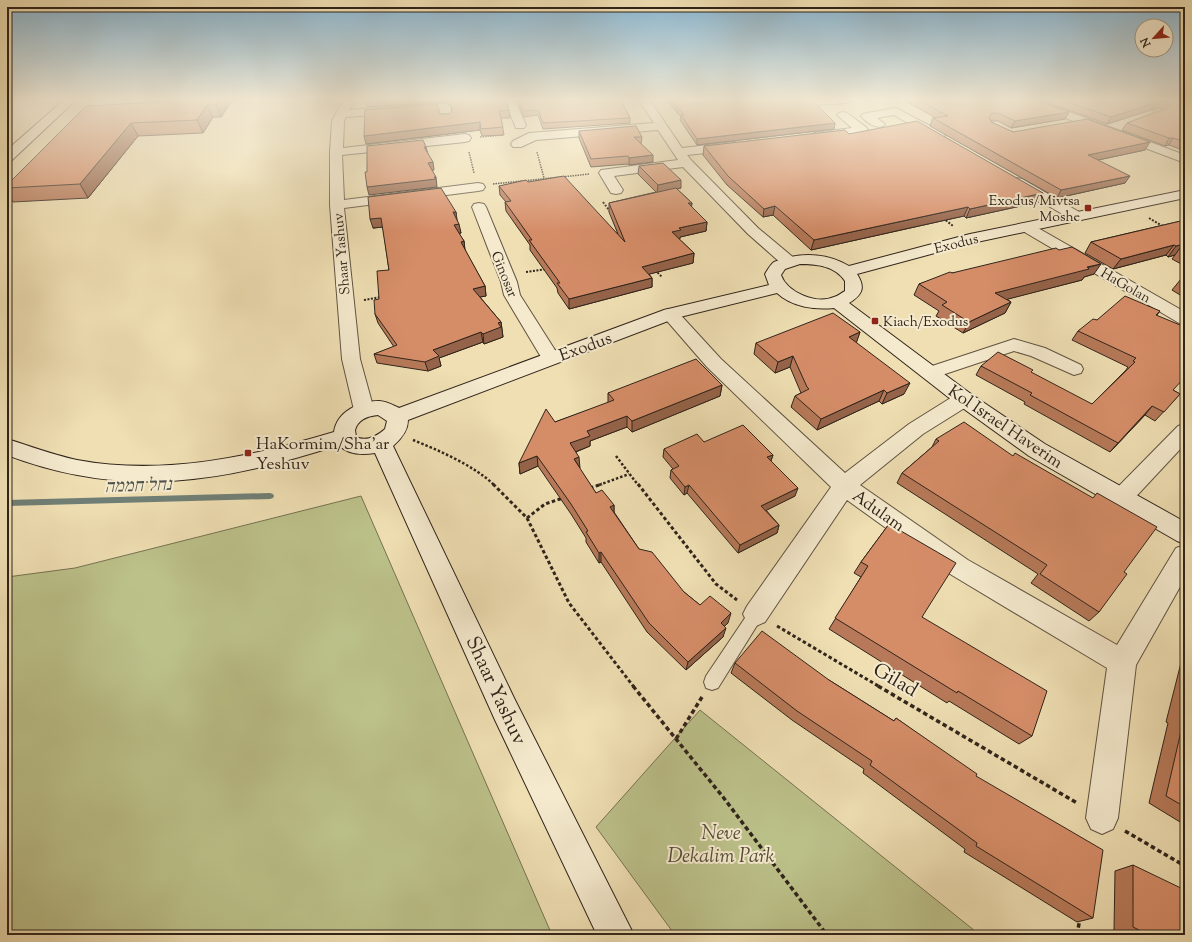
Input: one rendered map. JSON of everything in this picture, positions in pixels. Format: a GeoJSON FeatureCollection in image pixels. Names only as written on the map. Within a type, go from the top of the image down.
{"type":"FeatureCollection","features":[{"type":"Feature","properties":{"kind":"street"},"geometry":{"type":"LineString","coordinates":[[7,157],[22,143]]}},
{"type":"Feature","properties":{"kind":"street","name":"Shaar Yashuv"},"geometry":{"type":"LineString","coordinates":[[337,143],[337,205],[351,359],[364,410]]}},
{"type":"Feature","properties":{"kind":"street"},"geometry":{"type":"LineString","coordinates":[[336,152],[419,143]]}},
{"type":"Feature","properties":{"kind":"street"},"geometry":{"type":"LineString","coordinates":[[672,143],[682,157],[752,231],[788,261]]}},
{"type":"Feature","properties":{"kind":"street"},"geometry":{"type":"LineString","coordinates":[[1142,143],[1185,159]]}},
{"type":"Feature","properties":{"kind":"street"},"geometry":{"type":"LineString","coordinates":[[616,190],[606,173],[744,145]]}},
{"type":"Feature","properties":{"kind":"street"},"geometry":{"type":"LineString","coordinates":[[1009,178],[1076,216]]}},
{"type":"Feature","properties":{"kind":"street"},"geometry":{"type":"LineString","coordinates":[[337,205],[478,187]]}},
{"type":"Feature","properties":{"kind":"street","name":"Exodus"},"geometry":{"type":"LineString","coordinates":[[846,272],[970,239],[1185,194]]}},
{"type":"Feature","properties":{"kind":"street","name":"Ginosar"},"geometry":{"type":"LineString","coordinates":[[479,207],[512,295],[551,358]]}},
{"type":"Feature","properties":{"kind":"street","name":"HaGolan"},"geometry":{"type":"LineString","coordinates":[[1026,227],[1185,319]]}},
{"type":"Feature","properties":{"kind":"street"},"geometry":{"type":"LineString","coordinates":[[812,259],[824,262],[846,272],[854,284],[854,289],[851,295],[837,302],[825,304],[798,300],[786,294],[778,288],[774,282],[773,275],[775,270],[788,261],[812,259]]}},
{"type":"Feature","properties":{"kind":"street","name":"Exodus"},"geometry":{"type":"LineString","coordinates":[[391,431],[551,358],[670,314],[778,288]]}},
{"type":"Feature","properties":{"kind":"street","name":"Kol Israel Haverim"},"geometry":{"type":"LineString","coordinates":[[837,302],[964,399],[1037,450],[1185,534]]}},
{"type":"Feature","properties":{"kind":"street","name":"Adulam"},"geometry":{"type":"LineString","coordinates":[[670,314],[714,363],[844,486],[959,567],[1122,662]]}},
{"type":"Feature","properties":{"kind":"street"},"geometry":{"type":"LineString","coordinates":[[930,373],[1014,345],[1038,352],[1074,369]]}},
{"type":"Feature","properties":{"kind":"street"},"geometry":{"type":"LineString","coordinates":[[756,614],[844,486],[916,429],[964,399]]}},
{"type":"Feature","properties":{"kind":"street"},"geometry":{"type":"LineString","coordinates":[[380,408],[393,413],[391,431],[362,446],[354,445],[348,441],[344,436],[343,430],[345,424],[356,414],[364,410],[380,408]]}},
{"type":"Feature","properties":{"kind":"street","name":"Shaar Yashuv"},"geometry":{"type":"LineString","coordinates":[[391,431],[509,717],[616,935]]}},
{"type":"Feature","properties":{"kind":"street"},"geometry":{"type":"LineString","coordinates":[[1121,498],[1185,431]]}},
{"type":"Feature","properties":{"kind":"street"},"geometry":{"type":"LineString","coordinates":[[7,447],[36,458],[88,470],[139,474],[189,473],[240,465],[295,452],[344,436]]}},
{"type":"Feature","properties":{"kind":"street"},"geometry":{"type":"LineString","coordinates":[[1102,818],[1122,662],[1185,555]]}},
{"type":"Feature","properties":{"kind":"lane"},"geometry":{"type":"LineString","coordinates":[[712,682],[756,614]]}},
{"type":"Feature","properties":{"kind":"path"},"geometry":{"type":"LineString","coordinates":[[466,143],[478,187],[544,178],[606,173]]}},
{"type":"Feature","properties":{"kind":"path"},"geometry":{"type":"LineString","coordinates":[[536,149],[544,178]]}},
{"type":"Feature","properties":{"kind":"path"},"geometry":{"type":"LineString","coordinates":[[613,217],[597,193],[616,190]]}},
{"type":"Feature","properties":{"kind":"path"},"geometry":{"type":"LineString","coordinates":[[1126,206],[1165,228]]}},
{"type":"Feature","properties":{"kind":"path"},"geometry":{"type":"LineString","coordinates":[[939,215],[970,239]]}},
{"type":"Feature","properties":{"kind":"path"},"geometry":{"type":"LineString","coordinates":[[652,267],[662,277]]}},
{"type":"Feature","properties":{"kind":"path"},"geometry":{"type":"LineString","coordinates":[[506,276],[553,268]]}},
{"type":"Feature","properties":{"kind":"path"},"geometry":{"type":"LineString","coordinates":[[346,304],[384,297]]}},
{"type":"Feature","properties":{"kind":"path"},"geometry":{"type":"LineString","coordinates":[[391,431],[439,450],[487,478],[527,518],[569,603],[676,739],[724,797],[827,935]]}},
{"type":"Feature","properties":{"kind":"path","name":"Gilad"},"geometry":{"type":"LineString","coordinates":[[616,456],[716,584],[756,614],[1185,866]]}},
{"type":"Feature","properties":{"kind":"path"},"geometry":{"type":"LineString","coordinates":[[587,489],[629,474]]}},
{"type":"Feature","properties":{"kind":"path"},"geometry":{"type":"LineString","coordinates":[[527,518],[545,504],[566,497]]}},
{"type":"Feature","properties":{"kind":"path"},"geometry":{"type":"LineString","coordinates":[[676,739],[712,682]]}},
{"type":"Feature","properties":{"kind":"path"},"geometry":{"type":"LineString","coordinates":[[1077,935],[1082,912]]}},
{"type":"Feature","properties":{"kind":"green space"},"geometry":{"type":"Polygon","coordinates":[[[361,496],[552,935],[7,935],[7,577],[75,568],[361,496]]]}},
{"type":"Feature","properties":{"kind":"green space","name":"Neve Dekalim Park"},"geometry":{"type":"Polygon","coordinates":[[[700,710],[980,935],[675,935],[596,827],[700,710]]]}},
{"type":"Feature","properties":{"kind":"building"},"geometry":{"type":"Polygon","coordinates":[[[49,143],[114,143],[80,184],[7,188],[7,185],[49,143]]]}},
{"type":"Feature","properties":{"kind":"building"},"geometry":{"type":"Polygon","coordinates":[[[395,143],[424,143],[426,147],[424,147],[433,162],[428,163],[436,179],[367,187],[365,172],[367,172],[367,146],[395,143]]]}},
{"type":"Feature","properties":{"kind":"building"},"geometry":{"type":"Polygon","coordinates":[[[584,143],[640,143],[653,155],[629,158],[628,156],[591,159],[584,143]]]}},
{"type":"Feature","properties":{"kind":"building"},"geometry":{"type":"Polygon","coordinates":[[[731,143],[955,143],[1043,193],[970,209],[968,207],[814,240],[775,206],[764,209],[728,176],[704,146],[731,143]]]}},
{"type":"Feature","properties":{"kind":"building"},"geometry":{"type":"Polygon","coordinates":[[[977,143],[1145,143],[1088,155],[1130,176],[1061,190],[977,143]]]}},
{"type":"Feature","properties":{"kind":"building"},"geometry":{"type":"Polygon","coordinates":[[[663,163],[681,180],[658,185],[639,166],[663,163]]]}},
{"type":"Feature","properties":{"kind":"building"},"geometry":{"type":"Polygon","coordinates":[[[564,176],[625,242],[609,203],[676,188],[692,203],[688,203],[707,222],[679,228],[681,230],[672,232],[694,253],[642,267],[652,278],[569,299],[557,283],[560,283],[529,240],[532,240],[505,202],[511,201],[499,186],[526,180],[528,182],[564,176]]]}},
{"type":"Feature","properties":{"kind":"building"},"geometry":{"type":"Polygon","coordinates":[[[441,188],[456,212],[453,212],[459,224],[454,225],[464,241],[461,242],[485,286],[473,289],[501,322],[498,323],[501,327],[483,334],[481,332],[433,350],[439,356],[425,362],[374,354],[397,345],[375,314],[374,300],[379,299],[377,271],[389,270],[381,218],[370,219],[368,197],[441,188]]]}},
{"type":"Feature","properties":{"kind":"building"},"geometry":{"type":"Polygon","coordinates":[[[1185,220],[1185,244],[1174,245],[1121,259],[1091,242],[1185,220]]]}},
{"type":"Feature","properties":{"kind":"building"},"geometry":{"type":"Polygon","coordinates":[[[1185,244],[1185,251],[1180,248],[1185,244]]]}},
{"type":"Feature","properties":{"kind":"building"},"geometry":{"type":"Polygon","coordinates":[[[1072,247],[1101,264],[1087,267],[1089,269],[995,293],[1011,302],[969,322],[942,305],[947,302],[919,284],[950,272],[952,273],[1056,248],[1059,250],[1072,247]]]}},
{"type":"Feature","properties":{"kind":"building"},"geometry":{"type":"Polygon","coordinates":[[[1125,296],[1160,311],[1156,315],[1185,327],[1185,377],[1173,390],[1180,394],[1164,412],[1152,406],[1118,443],[1030,395],[1032,393],[981,366],[998,352],[1033,370],[1031,372],[1092,404],[1135,362],[1133,361],[1136,358],[1078,331],[1093,319],[1097,320],[1125,296]]]}},
{"type":"Feature","properties":{"kind":"building"},"geometry":{"type":"Polygon","coordinates":[[[833,313],[860,332],[849,337],[910,383],[887,393],[884,390],[821,419],[795,396],[809,389],[793,356],[778,362],[756,343],[833,313]]]}},
{"type":"Feature","properties":{"kind":"building"},"geometry":{"type":"Polygon","coordinates":[[[696,359],[722,385],[632,421],[627,416],[587,431],[590,436],[570,443],[579,457],[574,459],[596,493],[602,490],[614,505],[610,507],[639,549],[652,552],[684,592],[700,605],[710,596],[731,613],[721,623],[726,628],[688,662],[649,623],[601,552],[599,553],[586,532],[588,531],[571,504],[537,456],[519,463],[546,409],[555,422],[614,400],[608,393],[696,359]]]}},
{"type":"Feature","properties":{"kind":"building"},"geometry":{"type":"Polygon","coordinates":[[[964,422],[1013,456],[1015,453],[1093,498],[1097,493],[1157,527],[1124,572],[1127,574],[1099,612],[1040,574],[1047,565],[902,473],[939,441],[936,439],[964,422]]]}},
{"type":"Feature","properties":{"kind":"building"},"geometry":{"type":"Polygon","coordinates":[[[743,425],[773,455],[767,457],[798,488],[761,506],[779,525],[740,545],[689,485],[685,487],[671,470],[679,466],[664,449],[697,434],[704,442],[743,425]]]}},
{"type":"Feature","properties":{"kind":"building"},"geometry":{"type":"Polygon","coordinates":[[[889,524],[956,563],[922,617],[1047,691],[1032,736],[958,691],[957,693],[835,618],[868,566],[861,562],[889,524]]]}},
{"type":"Feature","properties":{"kind":"building"},"geometry":{"type":"Polygon","coordinates":[[[762,631],[829,680],[894,721],[896,718],[977,774],[976,776],[1103,850],[1093,918],[976,846],[977,843],[870,765],[872,761],[797,711],[735,663],[762,631]]]}},
{"type":"Feature","properties":{"kind":"building"},"geometry":{"type":"Polygon","coordinates":[[[1185,700],[1185,714],[1182,713],[1185,700]]]}},
{"type":"Feature","properties":{"kind":"building"},"geometry":{"type":"Polygon","coordinates":[[[1185,714],[1185,807],[1166,796],[1185,714]]]}},
{"type":"Feature","properties":{"kind":"building"},"geometry":{"type":"Polygon","coordinates":[[[1133,865],[1185,890],[1185,935],[1149,935],[1133,927],[1133,865]]]}},
{"type":"Feature","properties":{"kind":"waterway","name":"נחל חממה"},"geometry":{"type":"LineString","coordinates":[[7,503],[270,496]]}},
{"type":"Feature","properties":{"kind":"place","name":"Exodus/Mivtsa Moshe"},"geometry":{"type":"Point","coordinates":[1088,208]}},
{"type":"Feature","properties":{"kind":"place","name":"Kiach/Exodus"},"geometry":{"type":"Point","coordinates":[875,321]}},
{"type":"Feature","properties":{"kind":"place","name":"HaKormim/Sha'ar Yeshuv"},"geometry":{"type":"Point","coordinates":[248,453]}}]}
